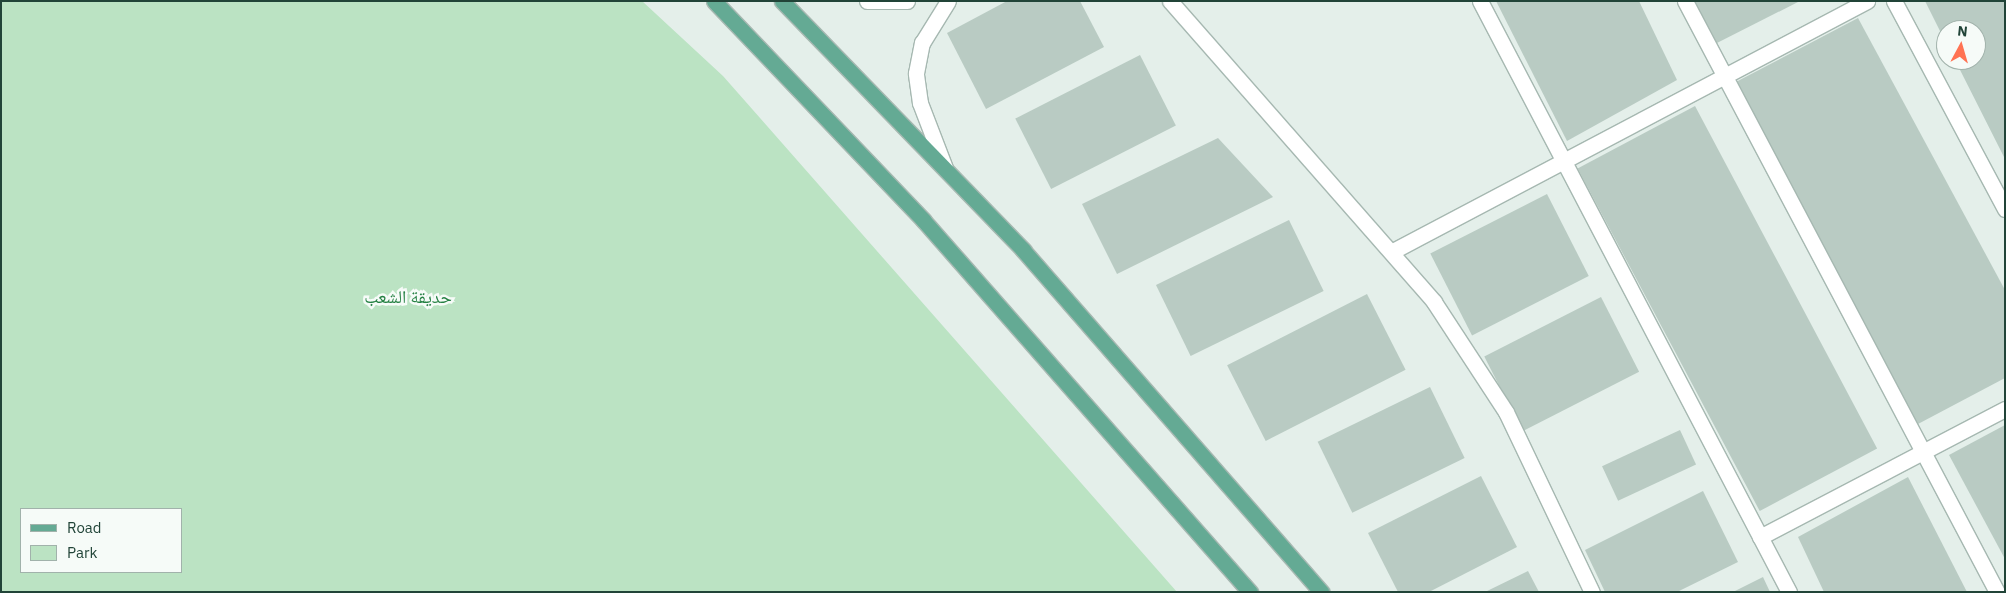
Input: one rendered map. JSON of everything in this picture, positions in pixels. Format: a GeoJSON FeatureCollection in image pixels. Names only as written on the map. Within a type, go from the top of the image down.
{"type":"FeatureCollection","features":[{"type":"Feature","properties":{"kind":"main road"},"geometry":{"type":"LineString","coordinates":[[714,1],[924,221],[1250,592]]}},
{"type":"Feature","properties":{"kind":"main road"},"geometry":{"type":"LineString","coordinates":[[782,1],[1023,250],[1320,592]]}},
{"type":"Feature","properties":{"kind":"street"},"geometry":{"type":"LineString","coordinates":[[867,1],[907,1]]}},
{"type":"Feature","properties":{"kind":"street"},"geometry":{"type":"LineString","coordinates":[[944,168],[920,103],[916,73],[922,43],[948,1]]}},
{"type":"Feature","properties":{"kind":"street"},"geometry":{"type":"LineString","coordinates":[[1170,1],[1393,251],[1445,317],[1506,412],[1592,592]]}},
{"type":"Feature","properties":{"kind":"street"},"geometry":{"type":"LineString","coordinates":[[1480,1],[1789,592]]}},
{"type":"Feature","properties":{"kind":"street"},"geometry":{"type":"LineString","coordinates":[[1685,1],[1997,592]]}},
{"type":"Feature","properties":{"kind":"street"},"geometry":{"type":"LineString","coordinates":[[1393,251],[1867,1]]}},
{"type":"Feature","properties":{"kind":"street"},"geometry":{"type":"LineString","coordinates":[[1894,1],[2005,209]]}},
{"type":"Feature","properties":{"kind":"street"},"geometry":{"type":"LineString","coordinates":[[1760,537],[2005,409]]}},
{"type":"Feature","properties":{"kind":"green space","name":"حديقة الشعب"},"geometry":{"type":"Polygon","coordinates":[[[1,1],[642,1],[723,76],[1177,592],[1,592],[1,1]]]}},
{"type":"Feature","properties":{"kind":"building"},"geometry":{"type":"Polygon","coordinates":[[[1007,1],[1080,1],[1104,47],[986,109],[947,33],[1007,1]]]}},
{"type":"Feature","properties":{"kind":"building"},"geometry":{"type":"Polygon","coordinates":[[[1496,1],[1639,1],[1677,80],[1567,141],[1496,1]]]}},
{"type":"Feature","properties":{"kind":"building"},"geometry":{"type":"Polygon","coordinates":[[[1691,1],[1800,1],[1713,45],[1691,1]]]}},
{"type":"Feature","properties":{"kind":"building"},"geometry":{"type":"Polygon","coordinates":[[[1925,1],[2005,1],[2005,159],[1960,70],[1986,70],[1986,20],[1936,20],[1936,23],[1925,1]]]}},
{"type":"Feature","properties":{"kind":"building"},"geometry":{"type":"Polygon","coordinates":[[[1858,18],[2005,290],[2005,378],[1918,424],[1734,83],[1858,18]]]}},
{"type":"Feature","properties":{"kind":"building"},"geometry":{"type":"Polygon","coordinates":[[[1140,55],[1176,125],[1051,189],[1015,119],[1140,55]]]}},
{"type":"Feature","properties":{"kind":"building"},"geometry":{"type":"Polygon","coordinates":[[[1695,106],[1877,449],[1760,511],[1578,168],[1695,106]]]}},
{"type":"Feature","properties":{"kind":"building"},"geometry":{"type":"Polygon","coordinates":[[[1218,138],[1273,197],[1117,274],[1082,204],[1218,138]]]}},
{"type":"Feature","properties":{"kind":"building"},"geometry":{"type":"Polygon","coordinates":[[[1547,194],[1589,276],[1472,335],[1430,253],[1547,194]]]}},
{"type":"Feature","properties":{"kind":"building"},"geometry":{"type":"Polygon","coordinates":[[[1289,220],[1324,291],[1191,356],[1156,285],[1289,220]]]}},
{"type":"Feature","properties":{"kind":"building"},"geometry":{"type":"Polygon","coordinates":[[[1367,294],[1406,370],[1266,441],[1227,365],[1367,294]]]}},
{"type":"Feature","properties":{"kind":"building"},"geometry":{"type":"Polygon","coordinates":[[[1601,297],[1639,372],[1522,431],[1484,356],[1601,297]]]}},
{"type":"Feature","properties":{"kind":"building"},"geometry":{"type":"Polygon","coordinates":[[[1430,387],[1465,458],[1352,513],[1318,442],[1430,387]]]}},
{"type":"Feature","properties":{"kind":"building"},"geometry":{"type":"Polygon","coordinates":[[[2005,425],[2005,559],[1949,455],[2005,425]]]}},
{"type":"Feature","properties":{"kind":"building"},"geometry":{"type":"Polygon","coordinates":[[[1680,430],[1696,464],[1618,501],[1602,466],[1680,430]]]}},
{"type":"Feature","properties":{"kind":"building"},"geometry":{"type":"Polygon","coordinates":[[[1481,476],[1517,547],[1429,592],[1398,592],[1368,533],[1481,476]]]}},
{"type":"Feature","properties":{"kind":"building"},"geometry":{"type":"Polygon","coordinates":[[[1908,477],[1967,592],[1824,592],[1798,537],[1908,477]]]}},
{"type":"Feature","properties":{"kind":"building"},"geometry":{"type":"Polygon","coordinates":[[[1703,491],[1738,562],[1677,592],[1605,592],[1585,550],[1703,491]]]}},
{"type":"Feature","properties":{"kind":"building"},"geometry":{"type":"Polygon","coordinates":[[[1528,571],[1539,592],[1485,592],[1528,571]]]}},
{"type":"Feature","properties":{"kind":"building"},"geometry":{"type":"Polygon","coordinates":[[[1763,577],[1770,592],[1733,592],[1763,577]]]}}]}
